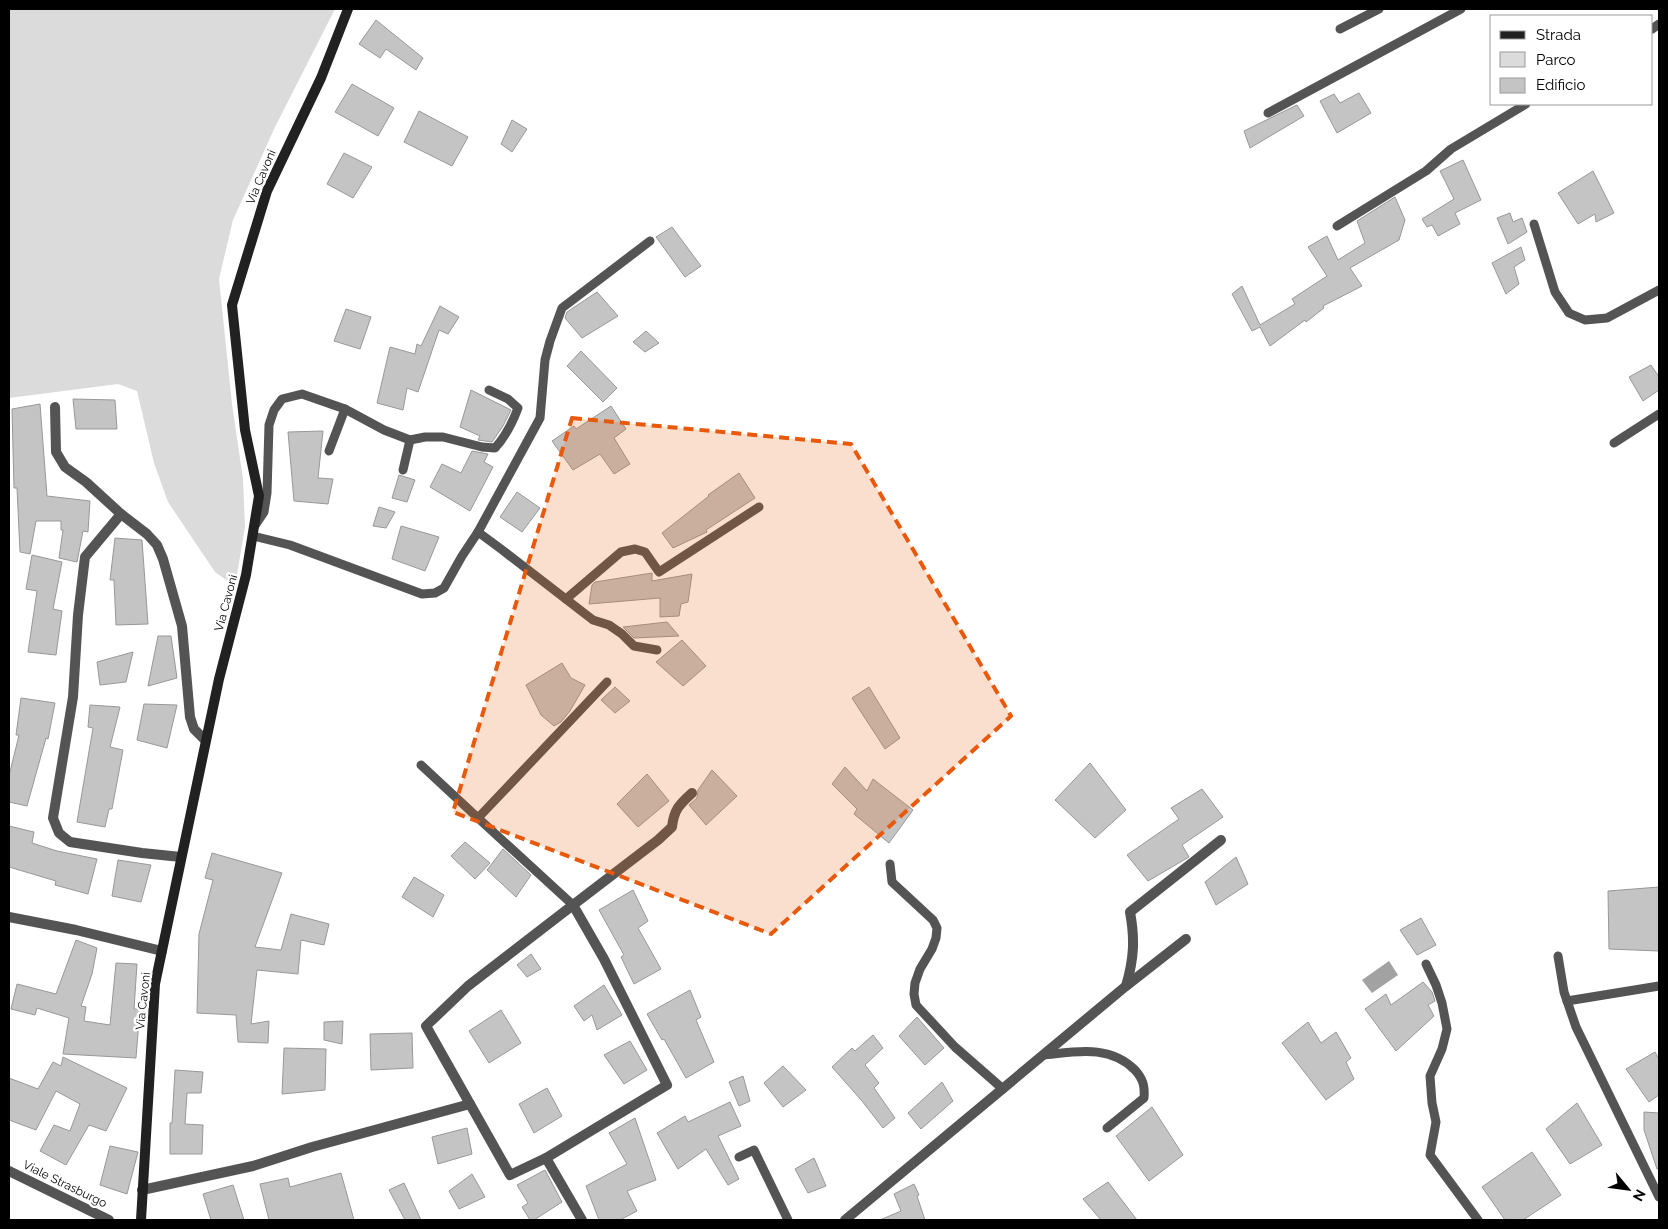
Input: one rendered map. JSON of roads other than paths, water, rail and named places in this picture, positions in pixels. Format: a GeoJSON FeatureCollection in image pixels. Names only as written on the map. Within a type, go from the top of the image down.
{"type":"FeatureCollection","features":[{"type":"Feature","properties":{"kind":"street","name":"Via Cavoni"},"geometry":{"type":"LineString","coordinates":[[141,1220],[155,984],[205,740],[246,575],[259,496],[245,430],[232,305],[267,191],[321,78],[348,9]]}},
{"type":"Feature","properties":{"kind":"street"},"geometry":{"type":"LineString","coordinates":[[55,407],[56,452],[65,467],[86,482],[121,514],[147,534],[157,545],[171,583],[182,626],[190,717],[194,729],[205,740]]}},
{"type":"Feature","properties":{"kind":"street"},"geometry":{"type":"LineString","coordinates":[[121,514],[85,557],[78,615],[73,697],[53,818],[59,833],[70,842],[181,857]]}},
{"type":"Feature","properties":{"kind":"street"},"geometry":{"type":"LineString","coordinates":[[573,905],[604,960],[668,1084],[546,1158],[510,1175],[426,1026],[468,986],[573,905],[658,840],[672,827],[673,815],[679,805],[692,793]]}},
{"type":"Feature","properties":{"kind":"street"},"geometry":{"type":"LineString","coordinates":[[1126,986],[1132,967],[1134,936],[1130,912],[1221,840]]}},
{"type":"Feature","properties":{"kind":"street"},"geometry":{"type":"LineString","coordinates":[[9,917],[76,930],[162,951]]}},
{"type":"Feature","properties":{"kind":"street"},"geometry":{"type":"LineString","coordinates":[[846,1220],[1126,986],[1186,939]]}},
{"type":"Feature","properties":{"kind":"street"},"geometry":{"type":"LineString","coordinates":[[142,1190],[253,1166],[312,1147],[470,1104]]}},
{"type":"Feature","properties":{"kind":"street"},"geometry":{"type":"LineString","coordinates":[[546,1158],[582,1220]]}},
{"type":"Feature","properties":{"kind":"street","name":"Viale Strasburgo"},"geometry":{"type":"LineString","coordinates":[[9,1171],[109,1220]]}},
{"type":"Feature","properties":{"kind":"lane"},"geometry":{"type":"LineString","coordinates":[[1340,29],[1379,9]]}},
{"type":"Feature","properties":{"kind":"lane"},"geometry":{"type":"LineString","coordinates":[[1268,113],[1461,9]]}},
{"type":"Feature","properties":{"kind":"lane"},"geometry":{"type":"LineString","coordinates":[[1337,226],[1426,172],[1452,149],[1524,105]]}},
{"type":"Feature","properties":{"kind":"lane"},"geometry":{"type":"LineString","coordinates":[[1534,224],[1556,292],[1569,313],[1585,320],[1607,318],[1659,290]]}},
{"type":"Feature","properties":{"kind":"lane"},"geometry":{"type":"LineString","coordinates":[[489,390],[508,399],[518,408],[503,440],[495,448],[482,448],[443,437],[426,437],[410,440],[384,430],[345,409],[302,394],[282,399],[274,410],[269,425],[267,493],[264,512],[253,531],[422,594],[435,593],[444,588],[478,532],[540,418],[545,360],[562,308],[650,241]]}},
{"type":"Feature","properties":{"kind":"lane"},"geometry":{"type":"LineString","coordinates":[[330,452],[345,409]]}},
{"type":"Feature","properties":{"kind":"lane"},"geometry":{"type":"LineString","coordinates":[[1614,443],[1659,414]]}},
{"type":"Feature","properties":{"kind":"lane"},"geometry":{"type":"LineString","coordinates":[[403,470],[410,440]]}},
{"type":"Feature","properties":{"kind":"lane"},"geometry":{"type":"LineString","coordinates":[[566,599],[621,552],[635,549],[645,552],[659,572],[759,507]]}},
{"type":"Feature","properties":{"kind":"lane"},"geometry":{"type":"LineString","coordinates":[[478,532],[593,620],[609,625],[634,646],[657,650]]}},
{"type":"Feature","properties":{"kind":"lane"},"geometry":{"type":"LineString","coordinates":[[478,818],[607,682]]}},
{"type":"Feature","properties":{"kind":"lane"},"geometry":{"type":"LineString","coordinates":[[421,765],[573,905]]}},
{"type":"Feature","properties":{"kind":"lane"},"geometry":{"type":"LineString","coordinates":[[890,864],[892,882],[932,920],[937,928],[932,949],[920,969],[915,983],[916,1005],[955,1047],[1003,1089]]}},
{"type":"Feature","properties":{"kind":"lane"},"geometry":{"type":"LineString","coordinates":[[1558,956],[1567,1001],[1576,1027],[1659,1197]]}},
{"type":"Feature","properties":{"kind":"lane"},"geometry":{"type":"LineString","coordinates":[[1426,964],[1442,1003],[1447,1029],[1442,1049],[1430,1076],[1432,1103],[1436,1122],[1430,1154],[1478,1220]]}},
{"type":"Feature","properties":{"kind":"lane"},"geometry":{"type":"LineString","coordinates":[[1567,1001],[1659,986]]}},
{"type":"Feature","properties":{"kind":"lane"},"geometry":{"type":"LineString","coordinates":[[1043,1055],[1079,1051],[1106,1053],[1118,1057],[1131,1066],[1140,1076],[1145,1087],[1144,1098],[1107,1128]]}},
{"type":"Feature","properties":{"kind":"lane"},"geometry":{"type":"LineString","coordinates":[[739,1156],[754,1150],[788,1220]]}}]}
